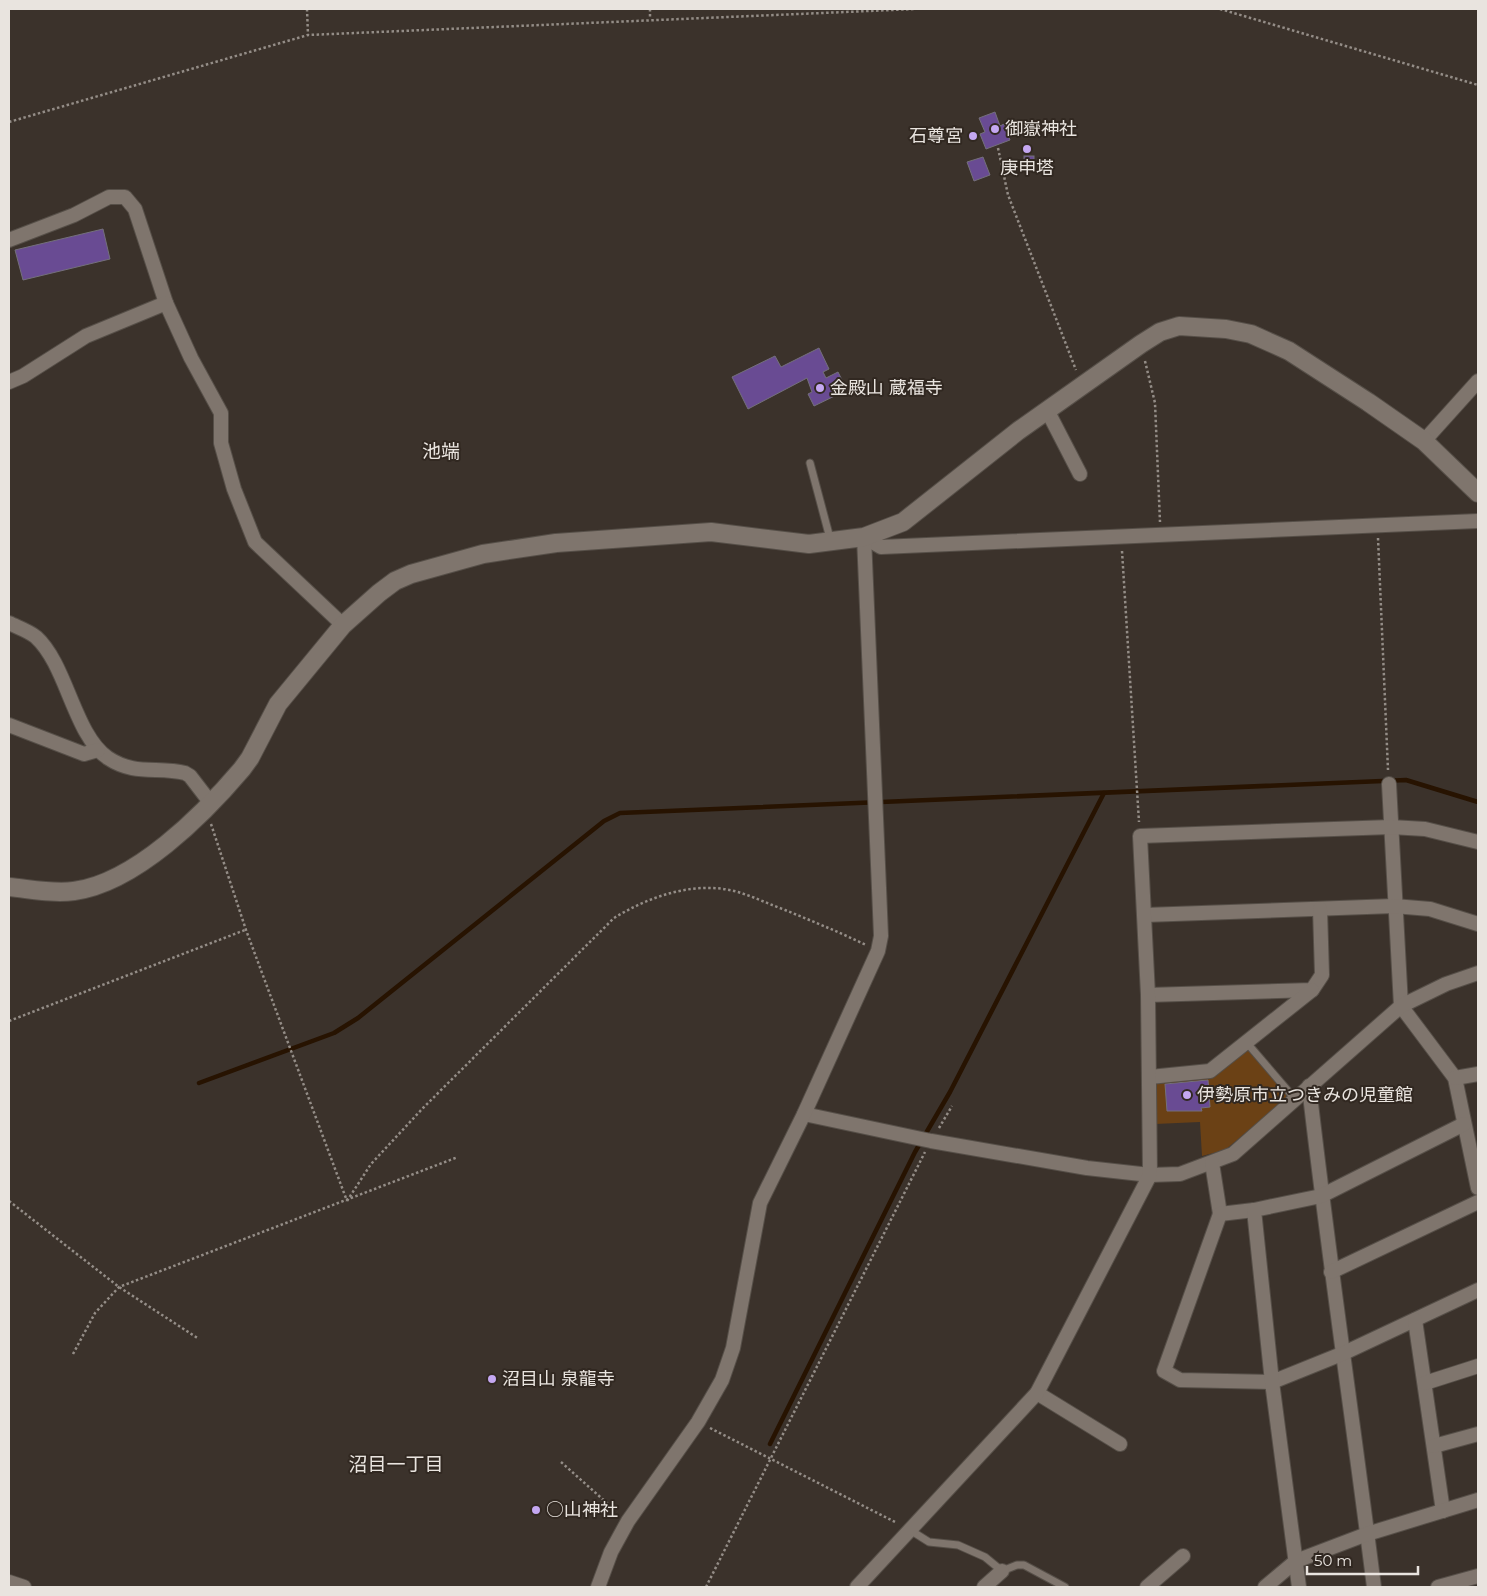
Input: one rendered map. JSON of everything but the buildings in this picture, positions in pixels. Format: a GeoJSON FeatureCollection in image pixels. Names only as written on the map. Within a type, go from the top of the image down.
{"type":"FeatureCollection","features":[{"type":"Feature","properties":{"kind":"street"},"geometry":{"type":"LineString","coordinates":[[9,240],[74,215],[109,198],[125,198],[135,209],[166,302],[191,358],[221,413],[221,444],[234,489],[255,542],[343,625]]}},
{"type":"Feature","properties":{"kind":"street"},"geometry":{"type":"LineString","coordinates":[[9,382],[23,376],[86,336],[166,302]]}},
{"type":"Feature","properties":{"kind":"street"},"geometry":{"type":"LineString","coordinates":[[9,887],[72,892],[106,882],[156,853],[208,805],[246,764],[278,704],[343,625],[395,581],[411,574],[483,554],[521,547],[710,532],[728,533],[762,540],[809,544],[864,537],[903,522],[1047,410],[1141,344],[1160,332],[1179,326],[1226,329],[1251,334],[1288,351],[1326,374],[1424,441],[1478,493]]}},
{"type":"Feature","properties":{"kind":"street"},"geometry":{"type":"LineString","coordinates":[[1424,441],[1478,381]]}},
{"type":"Feature","properties":{"kind":"street"},"geometry":{"type":"LineString","coordinates":[[1047,410],[1080,474]]}},
{"type":"Feature","properties":{"kind":"street"},"geometry":{"type":"LineString","coordinates":[[864,537],[881,547],[1478,521]]}},
{"type":"Feature","properties":{"kind":"street"},"geometry":{"type":"LineString","coordinates":[[598,1587],[611,1552],[628,1521],[645,1493],[698,1422],[722,1380],[733,1348],[760,1203],[804,1114],[878,951],[881,936],[864,537]]}},
{"type":"Feature","properties":{"kind":"street"},"geometry":{"type":"LineString","coordinates":[[9,623],[36,637],[49,654],[98,750],[121,764],[143,771],[185,773],[190,776],[208,805]]}},
{"type":"Feature","properties":{"kind":"street"},"geometry":{"type":"LineString","coordinates":[[9,725],[84,754],[98,750]]}},
{"type":"Feature","properties":{"kind":"street"},"geometry":{"type":"LineString","coordinates":[[1389,784],[1394,906],[1401,1006],[1455,1078],[1478,1188]]}},
{"type":"Feature","properties":{"kind":"street"},"geometry":{"type":"LineString","coordinates":[[857,1587],[1037,1393],[1150,1175],[1148,995],[1140,836],[1391,827],[1425,828],[1478,842]]}},
{"type":"Feature","properties":{"kind":"street"},"geometry":{"type":"LineString","coordinates":[[1145,916],[1394,906],[1430,908],[1478,924]]}},
{"type":"Feature","properties":{"kind":"street"},"geometry":{"type":"LineString","coordinates":[[1150,1077],[1210,1071],[1312,990],[1322,975],[1320,909]]}},
{"type":"Feature","properties":{"kind":"street"},"geometry":{"type":"LineString","coordinates":[[804,1114],[931,1141],[1087,1168],[1150,1175],[1180,1174],[1233,1154],[1401,1006],[1446,984],[1478,973]]}},
{"type":"Feature","properties":{"kind":"street"},"geometry":{"type":"LineString","coordinates":[[1148,995],[1312,990]]}},
{"type":"Feature","properties":{"kind":"street"},"geometry":{"type":"LineString","coordinates":[[1455,1078],[1478,1074]]}},
{"type":"Feature","properties":{"kind":"street"},"geometry":{"type":"LineString","coordinates":[[1309,1086],[1330,1272],[1344,1353],[1374,1587]]}},
{"type":"Feature","properties":{"kind":"street"},"geometry":{"type":"LineString","coordinates":[[1220,1214],[1254,1210],[1321,1196],[1464,1124]]}},
{"type":"Feature","properties":{"kind":"street"},"geometry":{"type":"LineString","coordinates":[[1212,1163],[1220,1214],[1164,1371],[1180,1380],[1272,1382],[1344,1353],[1478,1290]]}},
{"type":"Feature","properties":{"kind":"street"},"geometry":{"type":"LineString","coordinates":[[1330,1272],[1478,1202]]}},
{"type":"Feature","properties":{"kind":"street"},"geometry":{"type":"LineString","coordinates":[[1254,1210],[1272,1382],[1299,1587]]}},
{"type":"Feature","properties":{"kind":"street"},"geometry":{"type":"LineString","coordinates":[[1414,1320],[1426,1382],[1443,1511]]}},
{"type":"Feature","properties":{"kind":"street"},"geometry":{"type":"LineString","coordinates":[[1426,1382],[1478,1366]]}},
{"type":"Feature","properties":{"kind":"street"},"geometry":{"type":"LineString","coordinates":[[1037,1393],[1120,1444]]}},
{"type":"Feature","properties":{"kind":"street"},"geometry":{"type":"LineString","coordinates":[[1434,1446],[1478,1434]]}},
{"type":"Feature","properties":{"kind":"street"},"geometry":{"type":"LineString","coordinates":[[1265,1587],[1296,1561],[1367,1534],[1478,1500]]}},
{"type":"Feature","properties":{"kind":"street"},"geometry":{"type":"LineString","coordinates":[[1152,1586],[1183,1556]]}},
{"type":"Feature","properties":{"kind":"street"},"geometry":{"type":"LineString","coordinates":[[984,1587],[1002,1571]]}},
{"type":"Feature","properties":{"kind":"street"},"geometry":{"type":"LineString","coordinates":[[1446,1586],[1478,1576]]}},
{"type":"Feature","properties":{"kind":"street"},"geometry":{"type":"LineString","coordinates":[[9,1582],[24,1587]]}},
{"type":"Feature","properties":{"kind":"lane"},"geometry":{"type":"LineString","coordinates":[[810,463],[831,542]]}},
{"type":"Feature","properties":{"kind":"lane"},"geometry":{"type":"LineString","coordinates":[[1247,1043],[1296,1099]]}},
{"type":"Feature","properties":{"kind":"lane"},"geometry":{"type":"LineString","coordinates":[[910,1530],[930,1542],[958,1545],[985,1558],[1002,1571],[1017,1565],[1024,1565],[1064,1587]]}},
{"type":"Feature","properties":{"kind":"path"},"geometry":{"type":"LineString","coordinates":[[307,9],[308,35]]}},
{"type":"Feature","properties":{"kind":"path"},"geometry":{"type":"LineString","coordinates":[[650,9],[650,17]]}},
{"type":"Feature","properties":{"kind":"path"},"geometry":{"type":"LineString","coordinates":[[9,122],[308,35],[915,9]]}},
{"type":"Feature","properties":{"kind":"path"},"geometry":{"type":"LineString","coordinates":[[1220,9],[1478,85]]}},
{"type":"Feature","properties":{"kind":"path"},"geometry":{"type":"LineString","coordinates":[[998,148],[1008,195],[1076,369]]}},
{"type":"Feature","properties":{"kind":"path"},"geometry":{"type":"LineString","coordinates":[[1141,344],[1156,403],[1160,536]]}},
{"type":"Feature","properties":{"kind":"path"},"geometry":{"type":"LineString","coordinates":[[1378,526],[1389,784]]}},
{"type":"Feature","properties":{"kind":"path"},"geometry":{"type":"LineString","coordinates":[[1121,537],[1140,836]]}},
{"type":"Feature","properties":{"kind":"path"},"geometry":{"type":"LineString","coordinates":[[208,805],[246,930],[347,1201]]}},
{"type":"Feature","properties":{"kind":"path"},"geometry":{"type":"LineString","coordinates":[[347,1201],[370,1164],[423,1108],[614,918],[638,903],[669,893],[701,888],[737,892],[830,927],[878,951]]}},
{"type":"Feature","properties":{"kind":"path"},"geometry":{"type":"LineString","coordinates":[[9,1021],[246,930]]}},
{"type":"Feature","properties":{"kind":"path"},"geometry":{"type":"LineString","coordinates":[[706,1587],[771,1461],[903,1193],[952,1106]]}},
{"type":"Feature","properties":{"kind":"path"},"geometry":{"type":"LineString","coordinates":[[73,1354],[95,1313],[119,1287],[458,1157]]}},
{"type":"Feature","properties":{"kind":"path"},"geometry":{"type":"LineString","coordinates":[[9,1201],[119,1287],[199,1339]]}},
{"type":"Feature","properties":{"kind":"path"},"geometry":{"type":"LineString","coordinates":[[698,1422],[771,1461],[910,1530]]}},
{"type":"Feature","properties":{"kind":"path"},"geometry":{"type":"LineString","coordinates":[[561,1462],[628,1521]]}},
{"type":"Feature","properties":{"kind":"shaded area"},"geometry":{"type":"Polygon","coordinates":[[[1249,1050],[1286,1093],[1286,1099],[1225,1150],[1202,1156],[1200,1122],[1155,1124],[1154,1084],[1157,1081],[1208,1076],[1242,1051],[1249,1050]]]}},
{"type":"Feature","properties":{"kind":"waterway"},"geometry":{"type":"LineString","coordinates":[[199,1083],[334,1033],[358,1018],[604,821],[620,813],[1406,780],[1478,802]]}},
{"type":"Feature","properties":{"kind":"waterway"},"geometry":{"type":"LineString","coordinates":[[770,1444],[915,1152],[950,1092],[1104,793]]}},
{"type":"Feature","properties":{"kind":"place","name":"御嶽神社"},"geometry":{"type":"Point","coordinates":[995,129]}},
{"type":"Feature","properties":{"kind":"place","name":"石尊宮"},"geometry":{"type":"Point","coordinates":[973,136]}},
{"type":"Feature","properties":{"kind":"place","name":"庚申塔"},"geometry":{"type":"Point","coordinates":[1027,149]}},
{"type":"Feature","properties":{"kind":"place","name":"金殿山 蔵福寺"},"geometry":{"type":"Point","coordinates":[820,388]}},
{"type":"Feature","properties":{"kind":"place","name":"伊勢原市立つきみの児童館"},"geometry":{"type":"Point","coordinates":[1187,1095]}},
{"type":"Feature","properties":{"kind":"place","name":"沼目山 泉龍寺"},"geometry":{"type":"Point","coordinates":[492,1379]}},
{"type":"Feature","properties":{"kind":"place","name":"○山神社"},"geometry":{"type":"Point","coordinates":[536,1510]}},
{"type":"Feature","properties":{"kind":"district","name":"池端"},"geometry":{"type":"Point","coordinates":[441,451]}},
{"type":"Feature","properties":{"kind":"district","name":"沼目一丁目"},"geometry":{"type":"Point","coordinates":[396,1464]}}]}
